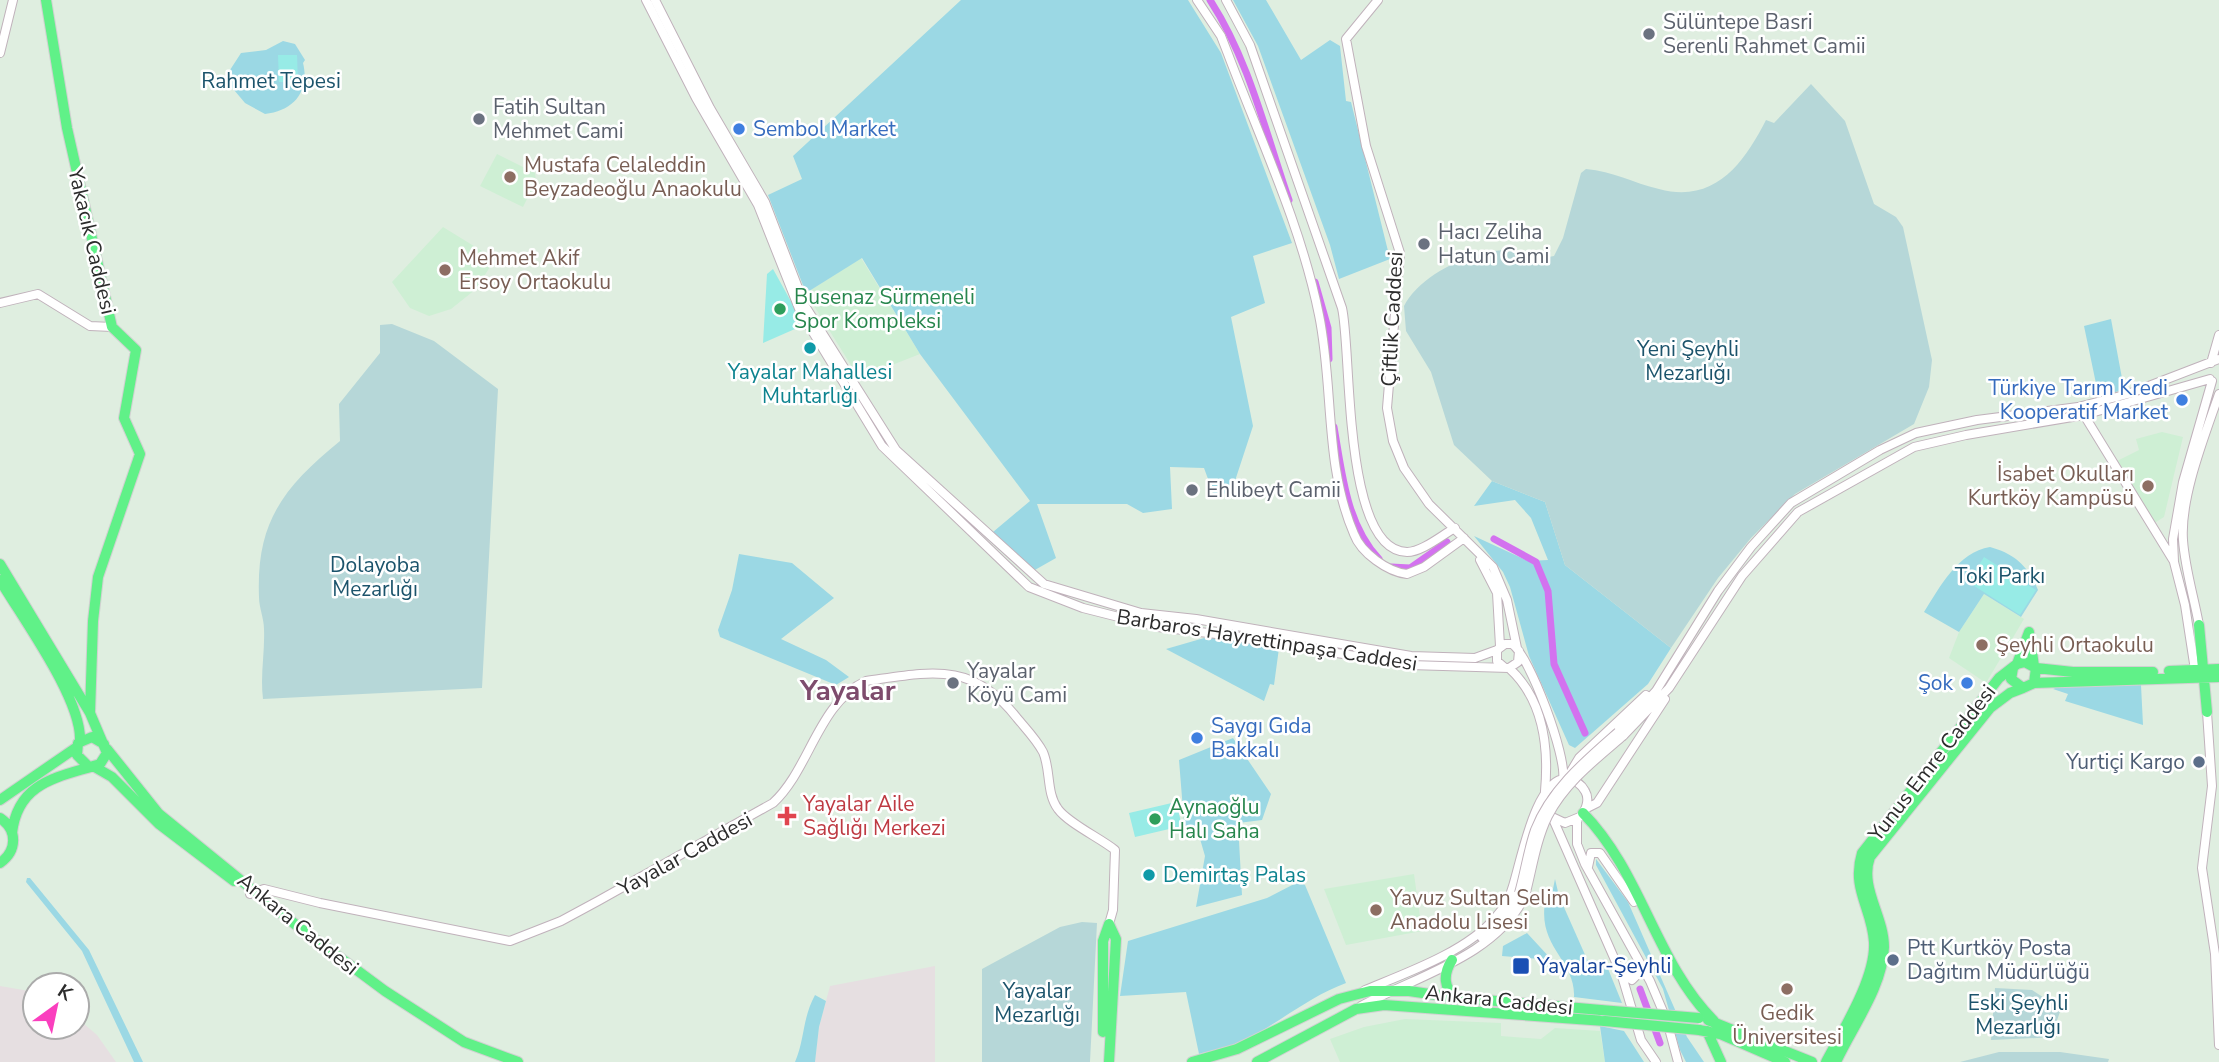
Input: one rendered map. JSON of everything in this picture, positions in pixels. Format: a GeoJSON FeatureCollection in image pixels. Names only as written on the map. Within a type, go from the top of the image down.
{"type":"FeatureCollection","features":[{"type":"Feature","properties":{"kind":"main road","name":"Yakacık Caddesi"},"geometry":{"type":"LineString","coordinates":[[46,0],[67,128],[112,327],[136,350],[124,418],[140,454],[98,577],[90,713]]}},
{"type":"Feature","properties":{"kind":"main road","name":"Ankara Caddesi"},"geometry":{"type":"LineString","coordinates":[[0,564],[90,713],[105,746],[159,814],[341,968],[474,1052],[498,1062]]}},
{"type":"Feature","properties":{"kind":"main road","name":"Ankara Caddesi"},"geometry":{"type":"LineString","coordinates":[[0,580],[71,699],[81,729],[79,758],[112,777],[159,824],[252,892]]}},
{"type":"Feature","properties":{"kind":"main road"},"geometry":{"type":"LineString","coordinates":[[2199,625],[2208,673],[2207,712]]}},
{"type":"Feature","properties":{"kind":"main road"},"geometry":{"type":"LineString","coordinates":[[2034,683],[2035,667],[2029,632],[2011,679],[2023,688],[2034,683],[2208,673]]}},
{"type":"Feature","properties":{"kind":"main road"},"geometry":{"type":"LineString","coordinates":[[2015,666],[2025,662],[2035,667],[2073,673],[2208,673]]}},
{"type":"Feature","properties":{"kind":"main road","name":"Yunus Emre Caddesi"},"geometry":{"type":"LineString","coordinates":[[1826,1062],[1868,975],[1874,952],[1872,928],[1858,885],[1862,853],[1995,683],[2015,666]]}},
{"type":"Feature","properties":{"kind":"main road"},"geometry":{"type":"LineString","coordinates":[[74,687],[83,688],[90,679]]}},
{"type":"Feature","properties":{"kind":"main road","name":"Yunus Emre Caddesi"},"geometry":{"type":"LineString","coordinates":[[1836,1062],[1877,977],[1883,956],[1881,919],[1872,898],[1867,873],[1870,857],[1990,708],[2009,693],[2023,688]]}},
{"type":"Feature","properties":{"kind":"main road"},"geometry":{"type":"LineString","coordinates":[[0,800],[78,744],[92,737],[105,746],[103,762],[65,772],[30,794],[16,813],[12,850],[0,863]]}},
{"type":"Feature","properties":{"kind":"main road"},"geometry":{"type":"LineString","coordinates":[[1582,814],[1604,839],[1630,882],[1705,1025],[1721,1062]]}},
{"type":"Feature","properties":{"kind":"main road"},"geometry":{"type":"LineString","coordinates":[[0,818],[13,834]]}},
{"type":"Feature","properties":{"kind":"main road"},"geometry":{"type":"LineString","coordinates":[[1102,1062],[1103,941],[1109,924]]}},
{"type":"Feature","properties":{"kind":"main road"},"geometry":{"type":"LineString","coordinates":[[1109,924],[1116,939],[1109,1062]]}},
{"type":"Feature","properties":{"kind":"main road"},"geometry":{"type":"LineString","coordinates":[[1452,960],[1445,979],[1452,995],[1457,998]]}},
{"type":"Feature","properties":{"kind":"main road","name":"Ankara Caddesi"},"geometry":{"type":"LineString","coordinates":[[1192,1062],[1237,1049],[1339,999],[1385,987],[1603,1016]]}},
{"type":"Feature","properties":{"kind":"main road","name":"Ankara Caddesi"},"geometry":{"type":"LineString","coordinates":[[1257,1062],[1356,1009],[1411,1005],[1705,1025],[1812,1062]]}},
{"type":"Feature","properties":{"kind":"main road","name":"Ankara Caddesi"},"geometry":{"type":"LineString","coordinates":[[1705,1025],[1786,1062]]}},
{"type":"Feature","properties":{"kind":"main road","name":"Ankara Caddesi"},"geometry":{"type":"LineString","coordinates":[[474,1052],[518,1062]]}},
{"type":"Feature","properties":{"kind":"street"},"geometry":{"type":"LineString","coordinates":[[0,53],[13,0]]}},
{"type":"Feature","properties":{"kind":"street","name":"Barbaros Hayrettinpaşa Caddesi"},"geometry":{"type":"LineString","coordinates":[[646,0],[696,98],[758,205],[800,311],[882,446],[1029,587],[1083,608],[1158,627],[1233,636],[1410,665],[1507,668]]}},
{"type":"Feature","properties":{"kind":"street","name":"Barbaros Hayrettinpaşa Caddesi"},"geometry":{"type":"LineString","coordinates":[[655,0],[710,108],[765,202],[805,306],[889,442],[1034,577],[1064,592],[1169,619],[1196,620],[1411,656],[1475,657],[1498,648]]}},
{"type":"Feature","properties":{"kind":"street"},"geometry":{"type":"LineString","coordinates":[[1197,0],[1228,54],[1305,262],[1320,316],[1327,406],[1340,481],[1356,539],[1384,565],[1408,574],[1423,567],[1464,538]]}},
{"type":"Feature","properties":{"kind":"street"},"geometry":{"type":"LineString","coordinates":[[1226,0],[1250,45],[1342,308],[1347,334],[1348,398],[1368,514],[1385,541],[1406,552],[1415,551],[1455,528]]}},
{"type":"Feature","properties":{"kind":"street","name":"Çiftlik Caddesi"},"geometry":{"type":"LineString","coordinates":[[1378,0],[1346,39],[1366,146],[1399,253],[1387,408],[1393,440],[1410,477],[1429,503],[1493,567],[1502,582],[1518,650],[1536,685],[1565,765],[1565,778]]}},
{"type":"Feature","properties":{"kind":"street"},"geometry":{"type":"LineString","coordinates":[[0,303],[38,294],[90,326],[112,327]]}},
{"type":"Feature","properties":{"kind":"street"},"geometry":{"type":"LineString","coordinates":[[2174,562],[2175,523],[2183,482],[2214,381],[2213,362],[2219,335]]}},
{"type":"Feature","properties":{"kind":"street"},"geometry":{"type":"LineString","coordinates":[[1620,734],[1650,698],[1717,591],[1751,547],[1791,503],[1911,435],[1962,423],[2078,407],[2128,394],[2213,362]]}},
{"type":"Feature","properties":{"kind":"street"},"geometry":{"type":"LineString","coordinates":[[1553,819],[1565,823],[1597,803],[1742,576],[1798,512],[1914,447],[1966,435],[2084,415],[2214,381]]}},
{"type":"Feature","properties":{"kind":"street"},"geometry":{"type":"LineString","coordinates":[[2199,625],[2186,561],[2183,526],[2197,462],[2219,394]]}},
{"type":"Feature","properties":{"kind":"street"},"geometry":{"type":"LineString","coordinates":[[2084,415],[2174,562],[2208,673]]}},
{"type":"Feature","properties":{"kind":"street"},"geometry":{"type":"LineString","coordinates":[[1962,423],[1966,435]]}},
{"type":"Feature","properties":{"kind":"street"},"geometry":{"type":"LineString","coordinates":[[2157,531],[2175,523]]}},
{"type":"Feature","properties":{"kind":"street","name":"Çiftlik Caddesi"},"geometry":{"type":"LineString","coordinates":[[1464,538],[1494,584],[1500,621],[1498,648]]}},
{"type":"Feature","properties":{"kind":"street"},"geometry":{"type":"LineString","coordinates":[[1507,668],[1518,662],[1518,650],[1508,643],[1498,648],[1497,661],[1525,685],[1543,729],[1547,750],[1545,810],[1553,819],[1618,969],[1641,1040],[1657,1062]]}},
{"type":"Feature","properties":{"kind":"street","name":"Yayalar Caddesi"},"geometry":{"type":"LineString","coordinates":[[252,892],[264,889],[499,941],[521,937],[598,901],[773,803],[791,782],[839,702],[856,685],[866,681],[930,672],[967,677],[998,695],[1042,752],[1052,797],[1060,812],[1115,849],[1113,910],[1109,924]]}},
{"type":"Feature","properties":{"kind":"street"},"geometry":{"type":"LineString","coordinates":[[1356,1009],[1385,987],[1476,935],[1494,920],[1506,904],[1513,887],[1531,822],[1544,794],[1554,781],[1565,778],[1579,758],[1661,681]]}},
{"type":"Feature","properties":{"kind":"street"},"geometry":{"type":"LineString","coordinates":[[1385,987],[1452,960],[1495,936],[1517,913],[1541,833],[1558,800],[1578,776],[1669,688]]}},
{"type":"Feature","properties":{"kind":"street"},"geometry":{"type":"LineString","coordinates":[[2207,712],[2212,786],[2202,868],[2215,954],[2219,1045]]}},
{"type":"Feature","properties":{"kind":"street"},"geometry":{"type":"LineString","coordinates":[[1565,778],[1584,789],[1577,844],[1667,1021],[1678,1062]]}},
{"type":"Feature","properties":{"kind":"street"},"geometry":{"type":"LineString","coordinates":[[1588,870],[1588,856],[1595,851],[1601,853],[1634,902]]}},
{"type":"Feature","properties":{"kind":"street"},"geometry":{"type":"LineString","coordinates":[[1385,987],[1441,961],[1490,933],[1522,894]]}},
{"type":"Feature","properties":{"kind":"street"},"geometry":{"type":"LineString","coordinates":[[1618,969],[1632,980],[1640,972],[1639,964]]}},
{"type":"Feature","properties":{"kind":"shaded area","name":"Mustafa Celaleddin Beyzadeoğlu Anaokulu"},"geometry":{"type":"Polygon","coordinates":[[[497,154],[535,173],[536,181],[523,207],[480,186],[497,154]]]}},
{"type":"Feature","properties":{"kind":"shaded area","name":"Mehmet Akif Ersoy Ortaokulu"},"geometry":{"type":"Polygon","coordinates":[[[443,227],[495,259],[476,289],[451,309],[429,316],[410,308],[392,282],[443,227]]]}},
{"type":"Feature","properties":{"kind":"shaded area"},"geometry":{"type":"Polygon","coordinates":[[[861,258],[920,354],[859,378],[806,293],[861,258]]]}},
{"type":"Feature","properties":{"kind":"shaded area","name":"İsabet Okulları Kurtköy Kampüsü"},"geometry":{"type":"Polygon","coordinates":[[[2162,432],[2183,437],[2164,517],[2150,522],[2113,463],[2139,450],[2136,439],[2162,432]]]}},
{"type":"Feature","properties":{"kind":"shaded area","name":"Şeyhli Ortaokulu"},"geometry":{"type":"Polygon","coordinates":[[[1984,594],[2024,619],[1986,683],[1949,658],[1959,632],[1984,594]]]}},
{"type":"Feature","properties":{"kind":"shaded area","name":"Yavuz Sultan Selim Anadolu Lisesi"},"geometry":{"type":"Polygon","coordinates":[[[1414,874],[1422,931],[1346,945],[1324,889],[1414,874]]]}},
{"type":"Feature","properties":{"kind":"shaded area"},"geometry":{"type":"Polygon","coordinates":[[[935,966],[935,1062],[815,1062],[819,1027],[830,986],[935,966]]]}},
{"type":"Feature","properties":{"kind":"shaded area"},"geometry":{"type":"Polygon","coordinates":[[[0,986],[21,990],[21,1041],[91,1041],[91,1030],[116,1062],[0,1062],[0,986]]]}},
{"type":"Feature","properties":{"kind":"shaded area"},"geometry":{"type":"Polygon","coordinates":[[[1405,1019],[1501,1023],[1501,1036],[1541,1039],[1555,1028],[1600,1031],[1605,1062],[1340,1062],[1330,1039],[1364,1027],[1405,1019]]]}},
{"type":"Feature","properties":{"kind":"green space"},"geometry":{"type":"Polygon","coordinates":[[[961,0],[1188,0],[1221,53],[1292,243],[1253,256],[1265,303],[1231,317],[1253,426],[1232,490],[1215,498],[1204,468],[1170,467],[1172,509],[1143,513],[1127,504],[1037,504],[1056,558],[1033,571],[993,532],[1030,501],[920,354],[862,258],[806,293],[768,195],[802,179],[793,156],[961,0]]]}},
{"type":"Feature","properties":{"kind":"green space"},"geometry":{"type":"Polygon","coordinates":[[[1233,0],[1266,0],[1301,60],[1330,40],[1340,46],[1346,101],[1351,102],[1390,259],[1339,279],[1330,245],[1258,46],[1233,0]]]}},
{"type":"Feature","properties":{"kind":"green space","name":"Rahmet Tepesi"},"geometry":{"type":"Polygon","coordinates":[[[283,41],[295,44],[305,60],[302,91],[292,104],[284,109],[265,114],[245,103],[229,84],[230,70],[241,53],[266,50],[283,41]]]}},
{"type":"Feature","properties":{"kind":"green space"},"geometry":{"type":"Polygon","coordinates":[[[278,55],[297,55],[298,82],[279,82],[278,55]]]}},
{"type":"Feature","properties":{"kind":"green space","name":"Yeni Şeyhli Mezarlığı"},"geometry":{"type":"Polygon","coordinates":[[[1811,84],[1845,121],[1874,204],[1896,217],[1903,227],[1932,360],[1929,387],[1914,424],[1795,494],[1751,538],[1718,578],[1671,648],[1565,565],[1545,502],[1492,481],[1454,445],[1431,372],[1406,331],[1404,306],[1423,283],[1466,258],[1482,253],[1511,250],[1543,257],[1554,256],[1563,238],[1581,173],[1586,169],[1679,192],[1696,191],[1712,185],[1737,165],[1766,120],[1774,123],[1811,84]]]}},
{"type":"Feature","properties":{"kind":"green space","name":"Busenaz Sürmeneli Spor Kompleksi"},"geometry":{"type":"Polygon","coordinates":[[[773,269],[804,325],[763,343],[767,274],[773,269]]]}},
{"type":"Feature","properties":{"kind":"green space"},"geometry":{"type":"Polygon","coordinates":[[[2111,319],[2124,389],[2099,398],[2084,326],[2111,319]]]}},
{"type":"Feature","properties":{"kind":"green space","name":"Dolayoba Mezarlığı"},"geometry":{"type":"Polygon","coordinates":[[[392,324],[434,341],[498,389],[482,688],[263,699],[264,629],[259,601],[259,570],[269,526],[277,508],[303,474],[340,441],[339,404],[380,353],[380,325],[392,324]]]}},
{"type":"Feature","properties":{"kind":"green space"},"geometry":{"type":"Polygon","coordinates":[[[1492,481],[1545,502],[1565,565],[1671,648],[1648,684],[1575,748],[1569,745],[1529,656],[1510,587],[1503,572],[1474,536],[1528,561],[1548,560],[1531,518],[1515,500],[1474,506],[1492,481]]]}},
{"type":"Feature","properties":{"kind":"green space","name":"Toki Parkı"},"geometry":{"type":"Polygon","coordinates":[[[1990,547],[2007,553],[2020,562],[2038,590],[2021,617],[1984,594],[1959,632],[1924,612],[1959,563],[1979,550],[1990,547]]]}},
{"type":"Feature","properties":{"kind":"green space"},"geometry":{"type":"Polygon","coordinates":[[[739,554],[792,563],[834,598],[781,639],[826,660],[849,677],[836,685],[720,637],[718,630],[732,590],[739,554]]]}},
{"type":"Feature","properties":{"kind":"green space"},"geometry":{"type":"Polygon","coordinates":[[[1984,557],[2036,590],[2020,615],[1968,582],[1984,557]]]}},
{"type":"Feature","properties":{"kind":"green space"},"geometry":{"type":"Polygon","coordinates":[[[1211,636],[1279,648],[1274,685],[1270,684],[1264,701],[1166,649],[1211,636]]]}},
{"type":"Feature","properties":{"kind":"green space"},"geometry":{"type":"Polygon","coordinates":[[[2141,685],[2143,725],[2065,701],[2068,694],[2053,689],[2060,686],[2141,685]]]}},
{"type":"Feature","properties":{"kind":"green space"},"geometry":{"type":"Polygon","coordinates":[[[1233,738],[1271,794],[1262,820],[1238,823],[1242,895],[1196,907],[1205,856],[1198,832],[1185,835],[1179,760],[1233,738]]]}},
{"type":"Feature","properties":{"kind":"green space","name":"Aynaoğlu Halı Saha"},"geometry":{"type":"Polygon","coordinates":[[[1176,802],[1182,826],[1135,837],[1129,813],[1176,802]]]}},
{"type":"Feature","properties":{"kind":"green space"},"geometry":{"type":"Polygon","coordinates":[[[1596,859],[1628,902],[1687,1037],[1704,1062],[1686,1062],[1680,1050],[1663,989],[1596,865],[1596,859]]]}},
{"type":"Feature","properties":{"kind":"green space"},"geometry":{"type":"Polygon","coordinates":[[[27,878],[30,878],[89,950],[143,1062],[134,1062],[82,951],[26,882],[27,878]]]}},
{"type":"Feature","properties":{"kind":"green space"},"geometry":{"type":"Polygon","coordinates":[[[1555,879],[1559,896],[1590,966],[1604,959],[1622,1003],[1574,997],[1569,973],[1546,929],[1546,898],[1552,894],[1555,879]]]}},
{"type":"Feature","properties":{"kind":"green space"},"geometry":{"type":"Polygon","coordinates":[[[1298,882],[1305,885],[1346,983],[1241,1042],[1199,1054],[1186,992],[1120,996],[1128,941],[1267,898],[1298,882]]]}},
{"type":"Feature","properties":{"kind":"green space","name":"Yayalar Mezarlığı"},"geometry":{"type":"Polygon","coordinates":[[[1082,922],[1097,923],[1090,1062],[982,1062],[982,969],[1060,927],[1082,922]]]}},
{"type":"Feature","properties":{"kind":"green space"},"geometry":{"type":"Polygon","coordinates":[[[1527,933],[1552,960],[1502,956],[1503,946],[1527,933]]]}},
{"type":"Feature","properties":{"kind":"green space","name":"Eski Şeyhli Mezarlığı"},"geometry":{"type":"Polygon","coordinates":[[[1995,988],[2032,990],[2061,1009],[2055,1026],[2057,1037],[1991,1040],[1995,988]]]}},
{"type":"Feature","properties":{"kind":"green space"},"geometry":{"type":"Polygon","coordinates":[[[815,995],[826,1001],[819,1027],[815,1062],[795,1062],[808,1012],[815,995]]]}},
{"type":"Feature","properties":{"kind":"green space"},"geometry":{"type":"Polygon","coordinates":[[[1600,1026],[1624,1031],[1644,1062],[1605,1062],[1600,1026]]]}},
{"type":"Feature","properties":{"kind":"green space","name":"Eski Şeyhli Mezarlığı"},"geometry":{"type":"Polygon","coordinates":[[[1999,1052],[2060,1052],[2109,1059],[2108,1062],[1960,1062],[1999,1052]]]}},
{"type":"Feature","properties":{"kind":"waterway"},"geometry":{"type":"LineString","coordinates":[[1210,0],[1224,23],[1246,72],[1289,200]]}},
{"type":"Feature","properties":{"kind":"waterway"},"geometry":{"type":"LineString","coordinates":[[1315,282],[1328,328],[1329,359]]}},
{"type":"Feature","properties":{"kind":"waterway"},"geometry":{"type":"LineString","coordinates":[[1334,427],[1352,514],[1359,530],[1379,559]]}},
{"type":"Feature","properties":{"kind":"waterway"},"geometry":{"type":"LineString","coordinates":[[1494,539],[1536,562],[1548,591],[1554,664],[1585,733]]}},
{"type":"Feature","properties":{"kind":"waterway"},"geometry":{"type":"LineString","coordinates":[[1391,567],[1410,568],[1447,542]]}},
{"type":"Feature","properties":{"kind":"waterway"},"geometry":{"type":"LineString","coordinates":[[1640,989],[1660,1043]]}},
{"type":"Feature","properties":{"kind":"place","name":"Sülüntepe Basri Serenli Rahmet Camii"},"geometry":{"type":"Point","coordinates":[1649,34]}},
{"type":"Feature","properties":{"kind":"place","name":"Fatih Sultan Mehmet Cami"},"geometry":{"type":"Point","coordinates":[479,119]}},
{"type":"Feature","properties":{"kind":"place","name":"Sembol Market"},"geometry":{"type":"Point","coordinates":[739,129]}},
{"type":"Feature","properties":{"kind":"place","name":"Mustafa Celaleddin Beyzadeoğlu Anaokulu"},"geometry":{"type":"Point","coordinates":[510,177]}},
{"type":"Feature","properties":{"kind":"place","name":"Hacı Zeliha Hatun Cami"},"geometry":{"type":"Point","coordinates":[1424,244]}},
{"type":"Feature","properties":{"kind":"place","name":"Mehmet Akif Ersoy Ortaokulu"},"geometry":{"type":"Point","coordinates":[445,270]}},
{"type":"Feature","properties":{"kind":"place","name":"Busenaz Sürmeneli Spor Kompleksi"},"geometry":{"type":"Point","coordinates":[780,309]}},
{"type":"Feature","properties":{"kind":"place","name":"Yayalar Mahallesi Muhtarlığı"},"geometry":{"type":"Point","coordinates":[810,348]}},
{"type":"Feature","properties":{"kind":"place","name":"Türkiye Tarım Kredi Kooperatif Market"},"geometry":{"type":"Point","coordinates":[2182,400]}},
{"type":"Feature","properties":{"kind":"place","name":"İsabet Okulları Kurtköy Kampüsü"},"geometry":{"type":"Point","coordinates":[2148,486]}},
{"type":"Feature","properties":{"kind":"place","name":"Ehlibeyt Camii"},"geometry":{"type":"Point","coordinates":[1192,490]}},
{"type":"Feature","properties":{"kind":"place","name":"Şeyhli Ortaokulu"},"geometry":{"type":"Point","coordinates":[1982,645]}},
{"type":"Feature","properties":{"kind":"place","name":"Yayalar Köyü Cami"},"geometry":{"type":"Point","coordinates":[953,683]}},
{"type":"Feature","properties":{"kind":"place","name":"Şok"},"geometry":{"type":"Point","coordinates":[1967,683]}},
{"type":"Feature","properties":{"kind":"place","name":"Saygı Gıda Bakkalı"},"geometry":{"type":"Point","coordinates":[1197,738]}},
{"type":"Feature","properties":{"kind":"place","name":"Yurtiçi Kargo"},"geometry":{"type":"Point","coordinates":[2199,762]}},
{"type":"Feature","properties":{"kind":"place","name":"Yayalar Aile Sağlığı Merkezi"},"geometry":{"type":"Point","coordinates":[787,816]}},
{"type":"Feature","properties":{"kind":"place","name":"Aynaoğlu Halı Saha"},"geometry":{"type":"Point","coordinates":[1155,819]}},
{"type":"Feature","properties":{"kind":"place","name":"Demirtaş Palas"},"geometry":{"type":"Point","coordinates":[1149,875]}},
{"type":"Feature","properties":{"kind":"place","name":"Yavuz Sultan Selim Anadolu Lisesi"},"geometry":{"type":"Point","coordinates":[1376,910]}},
{"type":"Feature","properties":{"kind":"place","name":"Ptt Kurtköy Posta Dağıtım Müdürlüğü"},"geometry":{"type":"Point","coordinates":[1893,960]}},
{"type":"Feature","properties":{"kind":"place","name":"Yayalar-Şeyhli"},"geometry":{"type":"Point","coordinates":[1521,966]}},
{"type":"Feature","properties":{"kind":"place","name":"Gedik Üniversitesi"},"geometry":{"type":"Point","coordinates":[1787,989]}},
{"type":"Feature","properties":{"kind":"district","name":"Yayalar"},"geometry":{"type":"Point","coordinates":[848,691]}}]}
